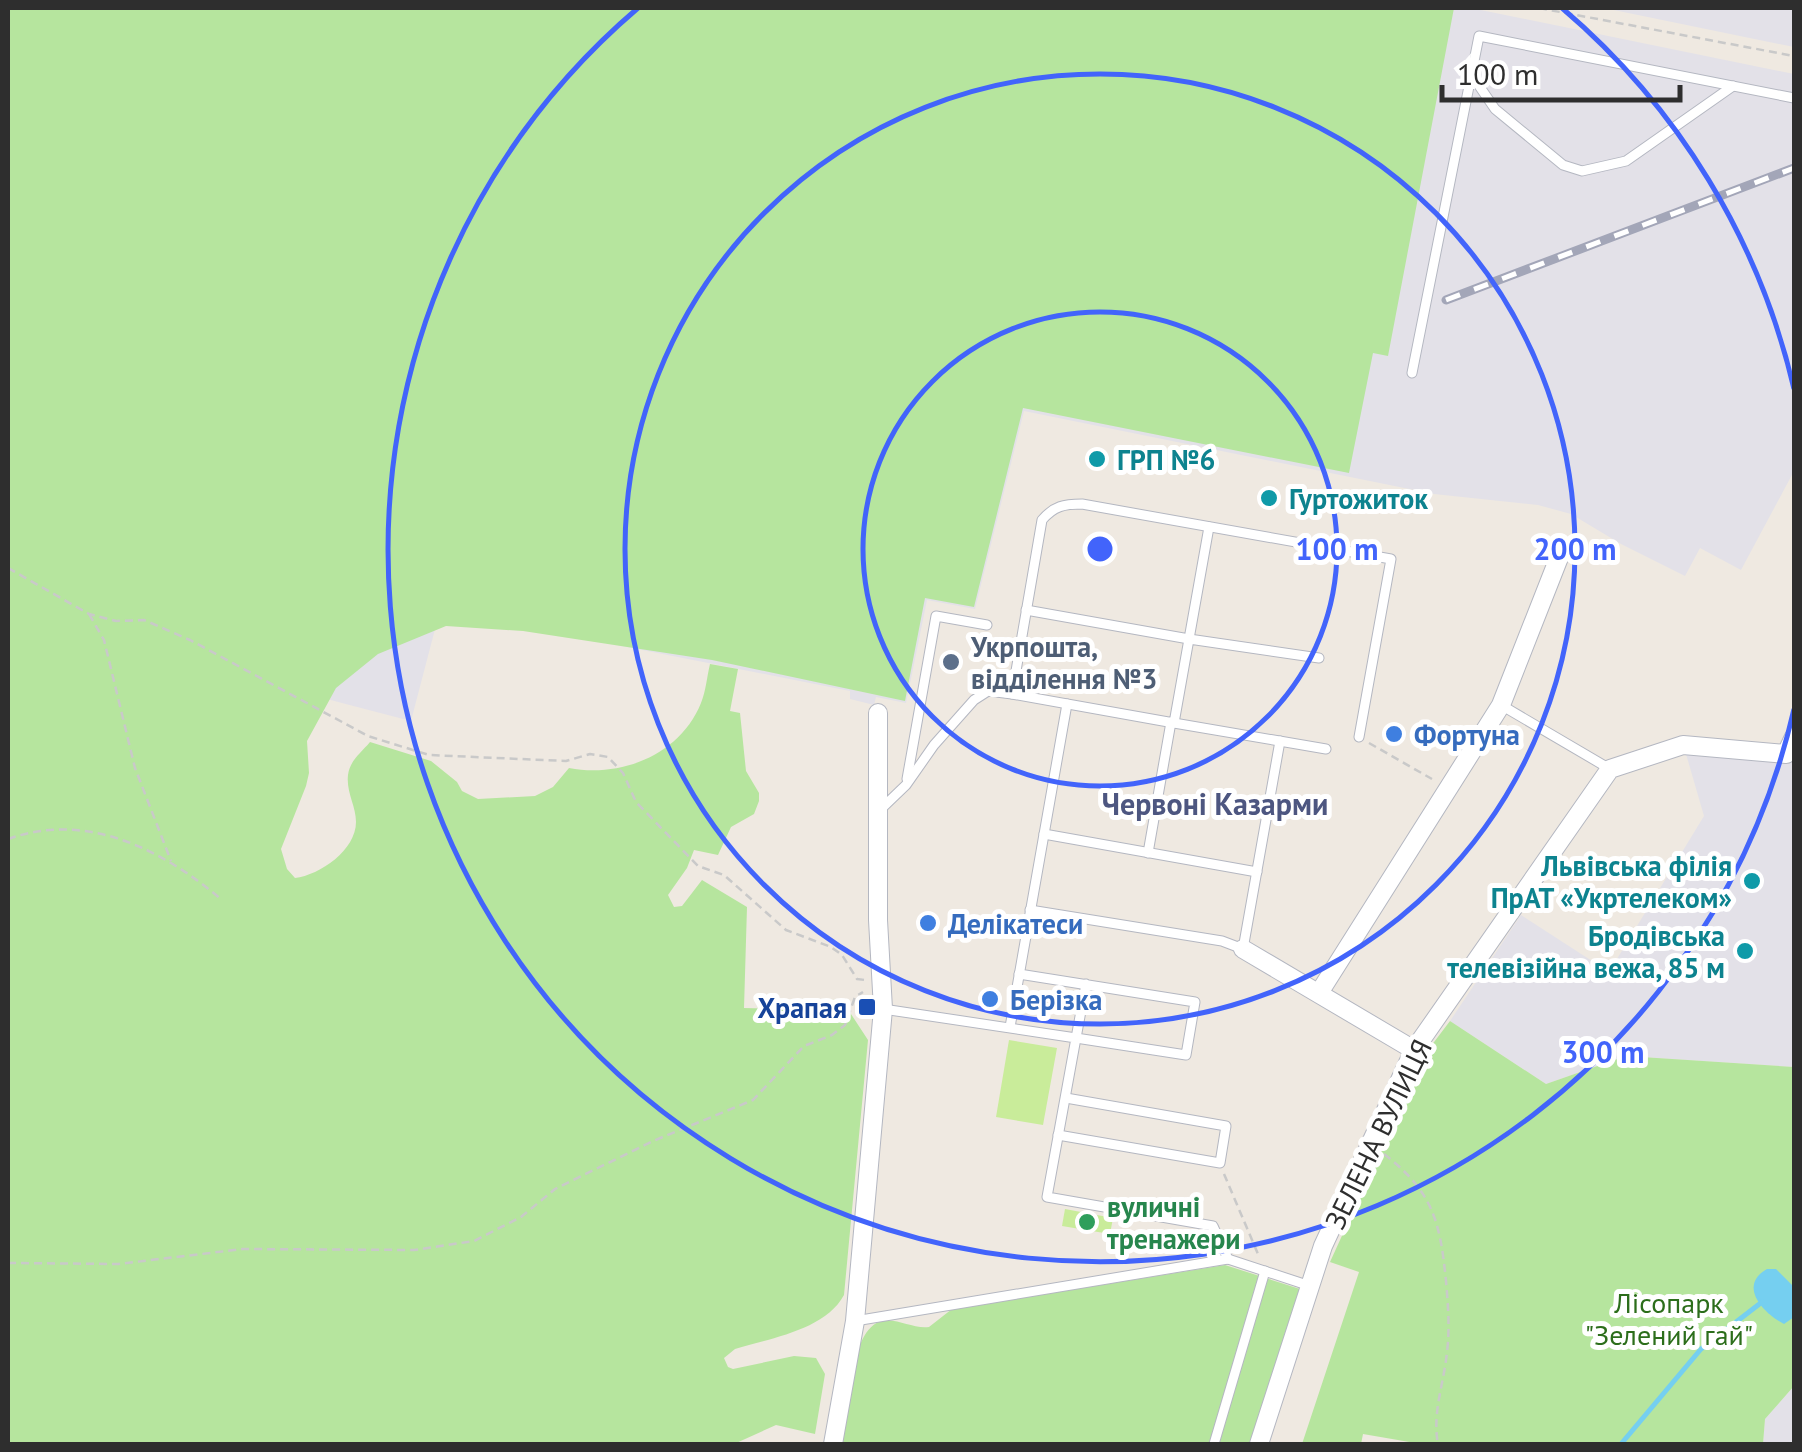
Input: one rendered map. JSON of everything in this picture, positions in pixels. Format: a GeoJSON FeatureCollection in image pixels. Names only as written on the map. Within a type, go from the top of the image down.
{"type":"FeatureCollection","features":[{"type":"Feature","properties":{"kind":"street"},"geometry":{"type":"LineString","coordinates":[[1320,992],[1501,705],[1560,555]]}},
{"type":"Feature","properties":{"kind":"street"},"geometry":{"type":"LineString","coordinates":[[833,1444],[855,1321],[883,1008],[878,920],[878,713]]}},
{"type":"Feature","properties":{"kind":"street"},"geometry":{"type":"LineString","coordinates":[[1610,769],[1683,745],[1786,754],[1794,738]]}},
{"type":"Feature","properties":{"kind":"street","name":"ЗЕЛЕНА ВУЛИЦЯ"},"geometry":{"type":"LineString","coordinates":[[1260,1444],[1323,1246],[1414,1050],[1610,769]]}},
{"type":"Feature","properties":{"kind":"street"},"geometry":{"type":"LineString","coordinates":[[1243,950],[1414,1050]]}},
{"type":"Feature","properties":{"kind":"lane"},"geometry":{"type":"LineString","coordinates":[[1412,373],[1479,36],[1794,98]]}},
{"type":"Feature","properties":{"kind":"lane"},"geometry":{"type":"LineString","coordinates":[[1471,74],[1496,109],[1563,165],[1582,172],[1626,160],[1733,86]]}},
{"type":"Feature","properties":{"kind":"lane"},"geometry":{"type":"LineString","coordinates":[[1012,694],[1042,520],[1054,508],[1082,504],[1390,559],[1359,738]]}},
{"type":"Feature","properties":{"kind":"lane"},"geometry":{"type":"LineString","coordinates":[[1148,852],[1209,527]]}},
{"type":"Feature","properties":{"kind":"lane"},"geometry":{"type":"LineString","coordinates":[[1026,610],[1319,658]]}},
{"type":"Feature","properties":{"kind":"lane"},"geometry":{"type":"LineString","coordinates":[[906,784],[936,616],[988,624]]}},
{"type":"Feature","properties":{"kind":"lane"},"geometry":{"type":"LineString","coordinates":[[879,810],[906,784],[974,700],[988,691],[1326,750]]}},
{"type":"Feature","properties":{"kind":"lane"},"geometry":{"type":"LineString","coordinates":[[1010,1027],[1066,704]]}},
{"type":"Feature","properties":{"kind":"lane"},"geometry":{"type":"LineString","coordinates":[[1501,705],[1610,769]]}},
{"type":"Feature","properties":{"kind":"lane"},"geometry":{"type":"LineString","coordinates":[[1030,910],[1222,941],[1243,950],[1280,741]]}},
{"type":"Feature","properties":{"kind":"lane"},"geometry":{"type":"LineString","coordinates":[[1044,834],[1257,872]]}},
{"type":"Feature","properties":{"kind":"lane"},"geometry":{"type":"LineString","coordinates":[[883,1008],[1186,1055],[1195,1002],[1019,974]]}},
{"type":"Feature","properties":{"kind":"lane"},"geometry":{"type":"LineString","coordinates":[[1086,984],[1047,1197],[1212,1226],[1228,1259]]}},
{"type":"Feature","properties":{"kind":"lane"},"geometry":{"type":"LineString","coordinates":[[1058,1135],[1220,1163],[1226,1126],[1066,1098]]}},
{"type":"Feature","properties":{"kind":"lane"},"geometry":{"type":"LineString","coordinates":[[855,1321],[1228,1259],[1310,1286]]}},
{"type":"Feature","properties":{"kind":"lane"},"geometry":{"type":"LineString","coordinates":[[1214,1444],[1265,1271]]}},
{"type":"Feature","properties":{"kind":"path"},"geometry":{"type":"LineString","coordinates":[[1538,8],[1794,56]]}},
{"type":"Feature","properties":{"kind":"path"},"geometry":{"type":"LineString","coordinates":[[8,568],[89,614],[116,621],[144,620],[190,640],[368,736],[429,756],[566,761],[590,754],[608,757],[623,773],[636,802],[698,866],[724,875],[786,930],[831,947],[842,956],[856,979],[881,981]]}},
{"type":"Feature","properties":{"kind":"path"},"geometry":{"type":"LineString","coordinates":[[89,614],[104,640],[126,738],[172,862]]}},
{"type":"Feature","properties":{"kind":"path"},"geometry":{"type":"LineString","coordinates":[[1359,738],[1448,788]]}},
{"type":"Feature","properties":{"kind":"path"},"geometry":{"type":"LineString","coordinates":[[8,839],[41,828],[114,838],[172,862],[222,900]]}},
{"type":"Feature","properties":{"kind":"path"},"geometry":{"type":"LineString","coordinates":[[8,1263],[118,1264],[243,1249],[414,1250],[474,1241],[521,1217],[555,1189],[652,1141],[752,1100],[804,1046],[832,1035],[846,1024],[856,997],[881,981]]}},
{"type":"Feature","properties":{"kind":"path"},"geometry":{"type":"LineString","coordinates":[[1370,1144],[1404,1170],[1426,1194],[1440,1232],[1450,1320],[1440,1386],[1438,1444]]}},
{"type":"Feature","properties":{"kind":"path"},"geometry":{"type":"LineString","coordinates":[[1220,1163],[1265,1271]]}},
{"type":"Feature","properties":{"kind":"shaded area"},"geometry":{"type":"Polygon","coordinates":[[[8,8],[1471,8],[1794,74],[1794,471],[1741,570],[1700,548],[1685,576],[1571,514],[1538,505],[1434,494],[1024,411],[975,609],[927,600],[906,703],[876,697],[874,705],[850,699],[850,691],[440,610],[411,721],[316,696],[8,8]]]}},
{"type":"Feature","properties":{"kind":"shaded area"},"geometry":{"type":"Polygon","coordinates":[[[1604,8],[1794,8],[1794,47],[1604,8]]]}},
{"type":"Feature","properties":{"kind":"shaded area"},"geometry":{"type":"Polygon","coordinates":[[[1686,754],[1794,763],[1794,1067],[1626,1056],[1546,1084],[1450,1021],[1521,915],[1609,972],[1704,816],[1686,754]]]}},
{"type":"Feature","properties":{"kind":"shaded area"},"geometry":{"type":"Polygon","coordinates":[[[1794,1386],[1794,1444],[1763,1444],[1765,1419],[1794,1386]]]}},
{"type":"Feature","properties":{"kind":"green space"},"geometry":{"type":"Polygon","coordinates":[[[8,8],[1454,8],[1388,356],[1373,353],[1349,473],[1023,408],[974,607],[925,598],[905,701],[712,660],[523,631],[446,626],[378,654],[336,688],[307,741],[306,786],[281,849],[287,869],[295,878],[325,866],[350,842],[356,822],[348,787],[349,770],[370,742],[431,761],[462,791],[478,799],[535,796],[553,787],[569,768],[628,766],[664,749],[691,721],[703,698],[710,664],[738,669],[730,711],[740,713],[746,771],[759,793],[759,801],[754,814],[731,827],[718,855],[694,850],[668,895],[674,907],[682,906],[702,880],[747,907],[744,1008],[824,1010],[832,1000],[847,999],[849,1011],[868,1040],[844,1295],[811,1325],[735,1349],[724,1358],[733,1369],[794,1356],[816,1358],[825,1374],[815,1434],[776,1425],[734,1444],[8,1444],[8,8]]]}},
{"type":"Feature","properties":{"kind":"green space","name":"Лісопарк \"Зелений гай\""},"geometry":{"type":"Polygon","coordinates":[[[1450,1021],[1546,1084],[1626,1056],[1794,1067],[1794,1386],[1765,1419],[1763,1444],[1421,1444],[1363,1434],[1361,1444],[1302,1444],[1359,1272],[1330,1262],[1425,1054],[1450,1021]]]}},
{"type":"Feature","properties":{"kind":"green space"},"geometry":{"type":"Polygon","coordinates":[[[1009,1040],[1057,1048],[1043,1125],[996,1117],[1009,1040]]]}},
{"type":"Feature","properties":{"kind":"green space","name":"вуличні тренажери"},"geometry":{"type":"Polygon","coordinates":[[[1065,1209],[1113,1218],[1110,1234],[1062,1226],[1065,1209]]]}},
{"type":"Feature","properties":{"kind":"green space"},"geometry":{"type":"Polygon","coordinates":[[[1225,1265],[1300,1289],[1251,1444],[843,1444],[856,1356],[871,1327],[882,1321],[929,1327],[952,1309],[1225,1265]]]}},
{"type":"Feature","properties":{"kind":"water"},"geometry":{"type":"Polygon","coordinates":[[[1767,1269],[1776,1269],[1794,1287],[1794,1317],[1784,1324],[1762,1307],[1754,1291],[1758,1276],[1767,1269]]]}},
{"type":"Feature","properties":{"kind":"waterway"},"geometry":{"type":"LineString","coordinates":[[1621,1444],[1701,1349],[1762,1302]]}},
{"type":"Feature","properties":{"kind":"railway"},"geometry":{"type":"LineString","coordinates":[[1446,300],[1794,168]]}},
{"type":"Feature","properties":{"kind":"place","name":"ГРП №6"},"geometry":{"type":"Point","coordinates":[1097,459]}},
{"type":"Feature","properties":{"kind":"place","name":"Гуртожиток"},"geometry":{"type":"Point","coordinates":[1269,498]}},
{"type":"Feature","properties":{"kind":"place","name":"Укрпошта, відділення №3"},"geometry":{"type":"Point","coordinates":[951,662]}},
{"type":"Feature","properties":{"kind":"place","name":"Фортуна"},"geometry":{"type":"Point","coordinates":[1394,734]}},
{"type":"Feature","properties":{"kind":"place","name":"Львівська філія ПрАТ «Укртелеком»"},"geometry":{"type":"Point","coordinates":[1752,881]}},
{"type":"Feature","properties":{"kind":"place","name":"Делікатеси"},"geometry":{"type":"Point","coordinates":[928,923]}},
{"type":"Feature","properties":{"kind":"place","name":"Бродівська телевізійна вежа, 85 м"},"geometry":{"type":"Point","coordinates":[1745,951]}},
{"type":"Feature","properties":{"kind":"place","name":"Берізка"},"geometry":{"type":"Point","coordinates":[990,999]}},
{"type":"Feature","properties":{"kind":"place","name":"Храпая"},"geometry":{"type":"Point","coordinates":[867,1007]}},
{"type":"Feature","properties":{"kind":"place","name":"вуличні тренажери"},"geometry":{"type":"Point","coordinates":[1087,1222]}},
{"type":"Feature","properties":{"kind":"district","name":"Червоні Казарми"},"geometry":{"type":"Point","coordinates":[1215,803]}}]}
